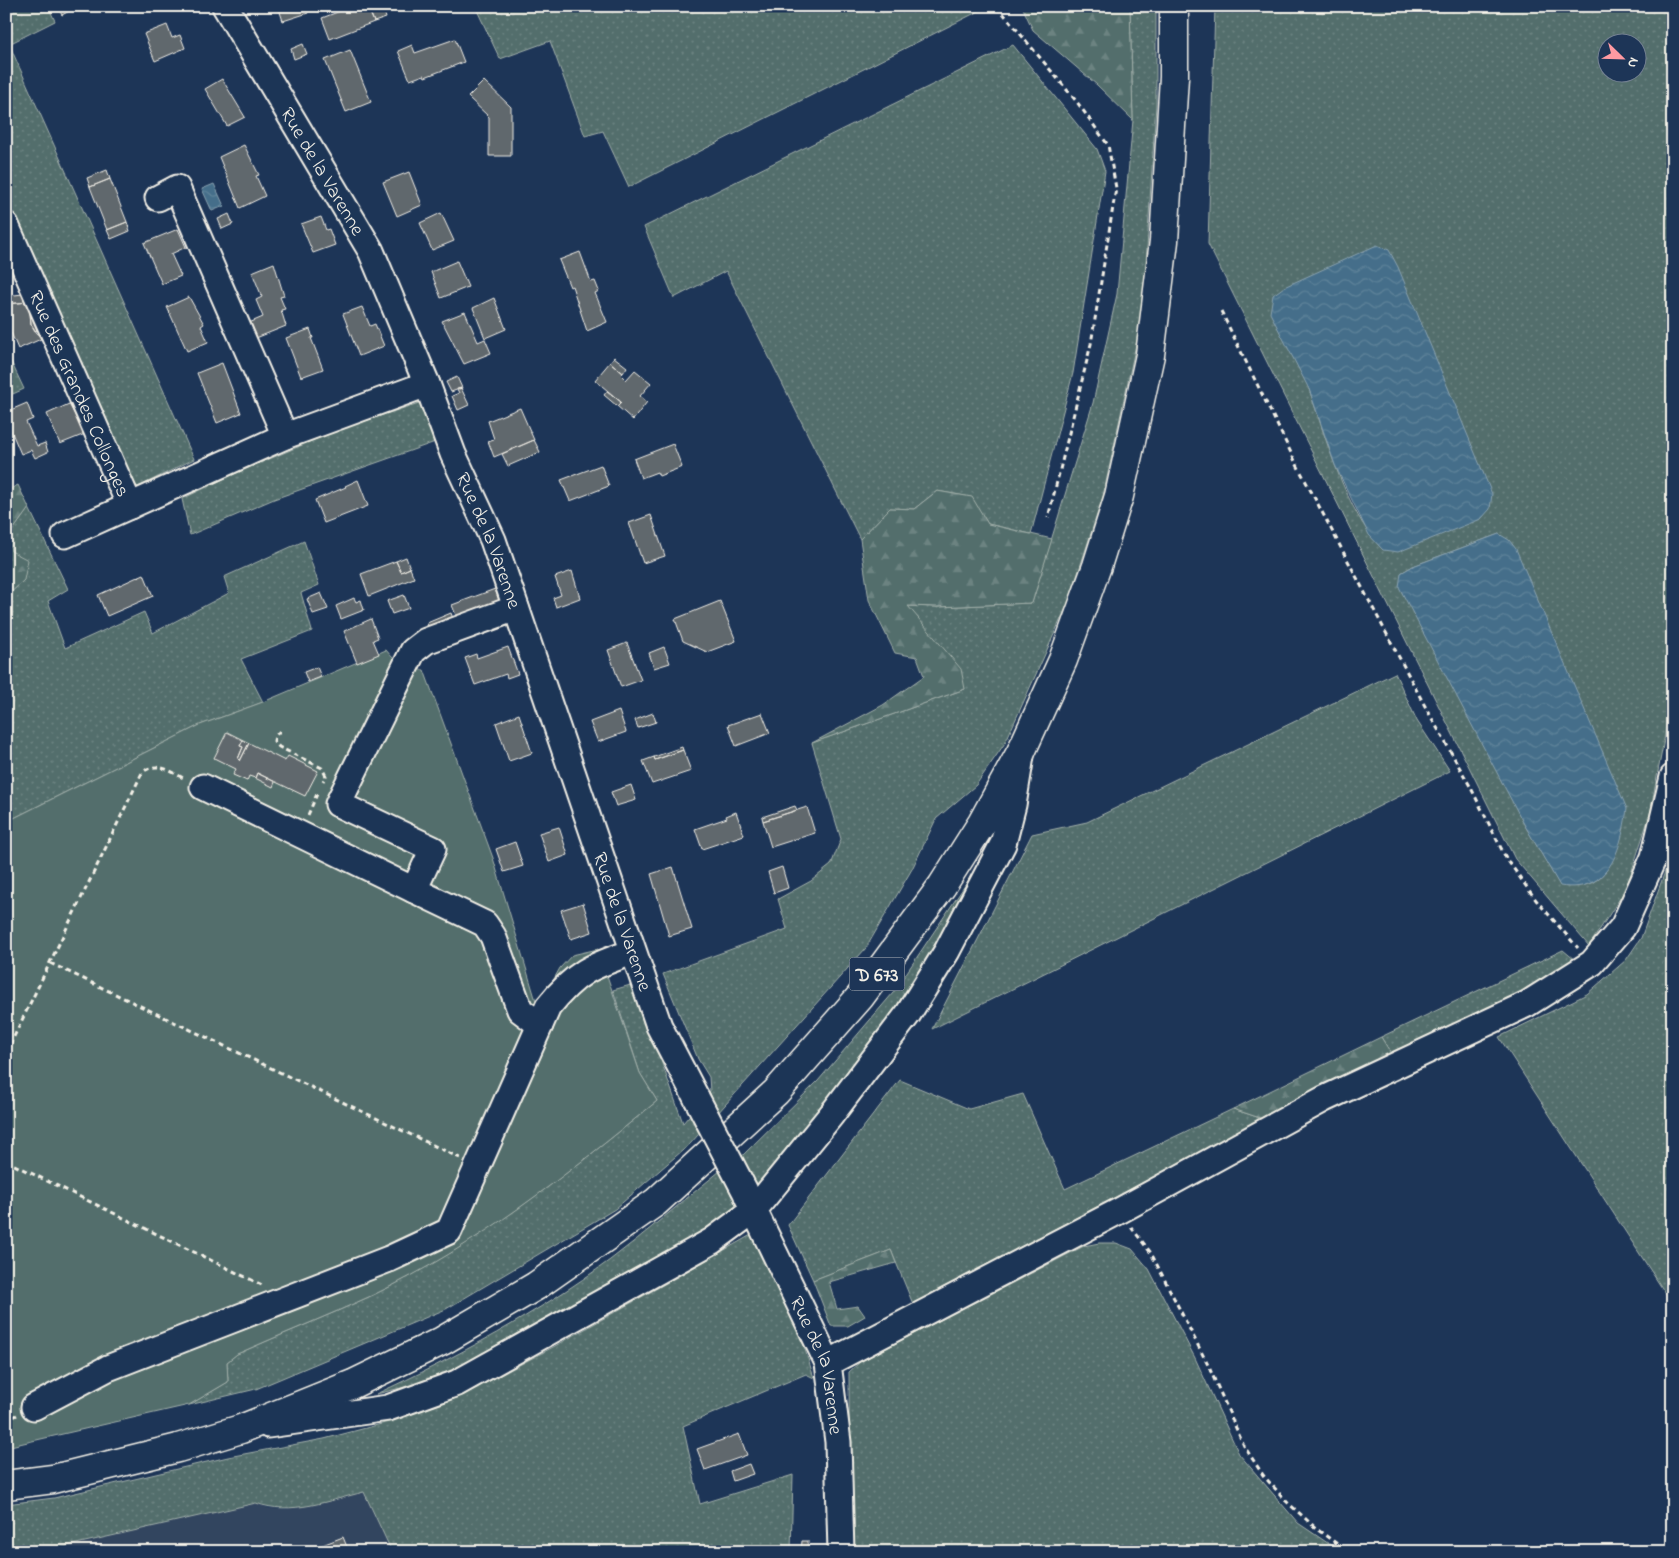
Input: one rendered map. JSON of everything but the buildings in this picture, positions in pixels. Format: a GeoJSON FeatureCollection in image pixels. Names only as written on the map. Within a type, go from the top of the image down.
{"type":"FeatureCollection","features":[{"type":"Feature","properties":{"kind":"main road","name":"D 673"},"geometry":{"type":"LineString","coordinates":[[6,1485],[52,1479],[178,1448],[241,1429],[353,1384],[442,1341],[536,1286],[656,1202],[776,1092],[860,997],[942,886],[982,823],[1021,752],[1063,660],[1098,566],[1120,496],[1150,355],[1164,242],[1174,78],[1174,6]]}},
{"type":"Feature","properties":{"kind":"street","name":"Rue de la Varenne"},"geometry":{"type":"LineString","coordinates":[[225,6],[371,251],[427,384],[454,454],[493,540],[659,1026],[749,1201],[828,1363],[838,1442],[841,1552]]}},
{"type":"Feature","properties":{"kind":"street"},"geometry":{"type":"LineString","coordinates":[[158,198],[177,188],[285,436]]}},
{"type":"Feature","properties":{"kind":"street","name":"Rue des Grandes Collonges"},"geometry":{"type":"LineString","coordinates":[[6,226],[130,506]]}},
{"type":"Feature","properties":{"kind":"street","name":"Rue des Grandes Collonges"},"geometry":{"type":"LineString","coordinates":[[65,535],[285,436],[427,384]]}},
{"type":"Feature","properties":{"kind":"street"},"geometry":{"type":"LineString","coordinates":[[414,890],[433,849],[338,804],[413,651],[426,641],[516,608]]}},
{"type":"Feature","properties":{"kind":"street"},"geometry":{"type":"LineString","coordinates":[[241,1429],[388,1408],[457,1383],[712,1241],[832,1114],[908,1014],[948,951],[1003,844],[1013,805],[1021,752]]}},
{"type":"Feature","properties":{"kind":"street"},"geometry":{"type":"LineString","coordinates":[[828,1363],[1121,1210],[1324,1099],[1528,1004],[1592,963],[1623,927],[1654,857],[1673,777]]}},
{"type":"Feature","properties":{"kind":"street"},"geometry":{"type":"LineString","coordinates":[[203,787],[485,924],[492,936],[520,1010],[540,1025]]}},
{"type":"Feature","properties":{"kind":"street"},"geometry":{"type":"LineString","coordinates":[[34,1406],[108,1368],[389,1259],[449,1231],[548,1007],[563,988],[582,972],[601,962],[633,952]]}},
{"type":"Feature","properties":{"kind":"path"},"geometry":{"type":"LineString","coordinates":[[997,6],[1076,102],[1108,145],[1116,188],[1091,344],[1048,518]]}},
{"type":"Feature","properties":{"kind":"path"},"geometry":{"type":"LineString","coordinates":[[1221,311],[1296,461],[1426,708],[1470,786],[1506,858],[1536,900],[1592,963]]}},
{"type":"Feature","properties":{"kind":"path"},"geometry":{"type":"LineString","coordinates":[[280,731],[275,736],[274,741],[279,747],[322,768],[326,776],[322,784]]}},
{"type":"Feature","properties":{"kind":"path"},"geometry":{"type":"LineString","coordinates":[[6,1053],[142,773],[149,766],[157,766],[203,787]]}},
{"type":"Feature","properties":{"kind":"path"},"geometry":{"type":"LineString","coordinates":[[299,834],[318,792]]}},
{"type":"Feature","properties":{"kind":"path"},"geometry":{"type":"LineString","coordinates":[[50,963],[477,1166]]}},
{"type":"Feature","properties":{"kind":"path"},"geometry":{"type":"LineString","coordinates":[[6,1161],[276,1291],[283,1300]]}},
{"type":"Feature","properties":{"kind":"path"},"geometry":{"type":"LineString","coordinates":[[1121,1210],[1151,1253],[1208,1365],[1244,1446],[1258,1468],[1287,1502],[1318,1530],[1348,1552]]}},
{"type":"Feature","properties":{"kind":"shaded area"},"geometry":{"type":"Polygon","coordinates":[[[364,1492],[392,1552],[41,1552],[256,1503],[269,1508],[285,1509],[364,1492]]]}},
{"type":"Feature","properties":{"kind":"green space"},"geometry":{"type":"Polygon","coordinates":[[[6,6],[48,6],[55,21],[9,44],[194,459],[138,487],[126,477],[6,200],[6,6]]]}},
{"type":"Feature","properties":{"kind":"green space"},"geometry":{"type":"Polygon","coordinates":[[[475,6],[978,6],[981,10],[629,187],[603,131],[585,136],[550,41],[500,59],[475,6]]]}},
{"type":"Feature","properties":{"kind":"green space"},"geometry":{"type":"Polygon","coordinates":[[[1022,6],[1130,6],[1133,120],[1097,85],[1033,30],[1022,6]]]}},
{"type":"Feature","properties":{"kind":"green space"},"geometry":{"type":"Polygon","coordinates":[[[1130,6],[1156,6],[1156,104],[1143,312],[1103,496],[1069,601],[1005,743],[976,785],[936,819],[912,869],[866,948],[690,1144],[615,1209],[446,1309],[256,1389],[189,1405],[228,1382],[227,1362],[237,1354],[373,1295],[411,1276],[448,1254],[521,1207],[657,1101],[640,1073],[613,990],[634,984],[683,1123],[710,1091],[709,1077],[698,1059],[663,974],[787,929],[778,899],[811,881],[831,865],[841,839],[812,743],[965,689],[907,606],[937,607],[1032,603],[1093,403],[1117,294],[1133,120],[1130,6]]]}},
{"type":"Feature","properties":{"kind":"green space"},"geometry":{"type":"Polygon","coordinates":[[[1215,6],[1673,6],[1673,692],[1650,814],[1626,889],[1589,946],[1515,859],[1208,244],[1215,6]],[[1309,389],[1338,474],[1348,496],[1358,516],[1383,550],[1309,389]],[[1499,534],[1413,566],[1401,573],[1524,824],[1560,885],[1575,886],[1588,884],[1597,880],[1610,864],[1624,828],[1499,534]]]}},
{"type":"Feature","properties":{"kind":"green space"},"geometry":{"type":"Polygon","coordinates":[[[1013,45],[1097,149],[1105,171],[1073,373],[1031,534],[988,524],[971,497],[937,491],[914,509],[890,508],[860,539],[726,271],[674,298],[644,227],[1013,45]]]}},
{"type":"Feature","properties":{"kind":"green space"},"geometry":{"type":"Polygon","coordinates":[[[6,351],[24,389],[6,397],[6,351]]]}},
{"type":"Feature","properties":{"kind":"green space"},"geometry":{"type":"Polygon","coordinates":[[[419,403],[427,414],[438,441],[274,499],[190,535],[182,499],[232,475],[335,431],[419,403]]]}},
{"type":"Feature","properties":{"kind":"green space"},"geometry":{"type":"Polygon","coordinates":[[[18,485],[29,508],[8,537],[11,551],[28,560],[24,580],[6,597],[6,491],[18,485]]]}},
{"type":"Feature","properties":{"kind":"green space"},"geometry":{"type":"Polygon","coordinates":[[[937,491],[972,497],[988,524],[1052,539],[1032,603],[937,607],[908,606],[961,669],[965,689],[812,743],[883,705],[924,676],[917,657],[895,653],[869,600],[860,539],[890,508],[914,509],[937,491]]]}},
{"type":"Feature","properties":{"kind":"green space"},"geometry":{"type":"Polygon","coordinates":[[[29,508],[68,589],[48,601],[65,648],[144,612],[153,633],[229,593],[224,577],[304,541],[319,585],[301,593],[312,631],[241,659],[263,702],[200,725],[6,822],[6,597],[24,580],[11,551],[8,537],[29,508]]]}},
{"type":"Feature","properties":{"kind":"green space"},"geometry":{"type":"Polygon","coordinates":[[[386,650],[403,665],[412,669],[424,670],[493,858],[536,1001],[543,999],[560,968],[572,955],[598,949],[640,1073],[657,1101],[521,1207],[449,1254],[373,1295],[237,1354],[227,1362],[228,1382],[189,1405],[6,1447],[6,822],[200,725],[263,702],[386,650]]]}},
{"type":"Feature","properties":{"kind":"green space"},"geometry":{"type":"Polygon","coordinates":[[[1395,673],[1417,721],[1450,771],[932,1029],[1032,834],[1087,822],[1395,673]]]}},
{"type":"Feature","properties":{"kind":"green space"},"geometry":{"type":"Polygon","coordinates":[[[1673,835],[1673,1305],[1499,1037],[1587,994],[1626,960],[1641,938],[1667,866],[1673,835]]]}},
{"type":"Feature","properties":{"kind":"green space"},"geometry":{"type":"Polygon","coordinates":[[[984,857],[914,982],[780,1167],[757,1191],[741,1157],[818,1081],[893,993],[984,857]]]}},
{"type":"Feature","properties":{"kind":"green space"},"geometry":{"type":"Polygon","coordinates":[[[1563,950],[1575,960],[1523,994],[1392,1055],[1381,1037],[1563,950]]]}},
{"type":"Feature","properties":{"kind":"green space"},"geometry":{"type":"Polygon","coordinates":[[[1381,1037],[1392,1055],[1263,1119],[1233,1109],[1381,1037]]]}},
{"type":"Feature","properties":{"kind":"green space"},"geometry":{"type":"Polygon","coordinates":[[[900,1080],[969,1109],[1023,1094],[1065,1189],[1233,1109],[1263,1119],[913,1304],[891,1250],[813,1280],[788,1225],[900,1080]]]}},
{"type":"Feature","properties":{"kind":"green space"},"geometry":{"type":"Polygon","coordinates":[[[720,1171],[740,1213],[442,1378],[376,1394],[467,1349],[554,1298],[610,1260],[720,1171]]]}},
{"type":"Feature","properties":{"kind":"green space"},"geometry":{"type":"Polygon","coordinates":[[[751,1235],[791,1305],[814,1378],[806,1374],[683,1426],[700,1504],[793,1475],[791,1552],[392,1552],[364,1492],[296,1507],[269,1507],[256,1503],[41,1552],[6,1552],[6,1504],[54,1498],[228,1457],[324,1439],[389,1422],[459,1397],[555,1346],[751,1235]]]}},
{"type":"Feature","properties":{"kind":"green space"},"geometry":{"type":"Polygon","coordinates":[[[1099,1243],[1116,1243],[1132,1249],[1149,1269],[1195,1358],[1239,1454],[1298,1523],[1341,1552],[850,1552],[849,1372],[861,1361],[1084,1246],[1099,1243]]]}},
{"type":"Feature","properties":{"kind":"green space"},"geometry":{"type":"Polygon","coordinates":[[[891,1250],[896,1263],[829,1282],[837,1309],[858,1306],[865,1316],[848,1326],[831,1326],[813,1280],[891,1250]]]}},
{"type":"Feature","properties":{"kind":"water"},"geometry":{"type":"Polygon","coordinates":[[[214,184],[224,206],[212,211],[202,189],[214,184]]]}},
{"type":"Feature","properties":{"kind":"water"},"geometry":{"type":"Polygon","coordinates":[[[1377,245],[1389,250],[1398,267],[1492,494],[1490,509],[1481,519],[1398,552],[1383,550],[1369,535],[1335,465],[1309,389],[1270,313],[1273,295],[1284,287],[1377,245]]]}},
{"type":"Feature","properties":{"kind":"water"},"geometry":{"type":"Polygon","coordinates":[[[1499,534],[1509,540],[1516,549],[1627,809],[1621,839],[1610,866],[1602,876],[1591,883],[1577,887],[1560,886],[1524,824],[1399,587],[1401,573],[1413,566],[1499,534]]]}}]}
